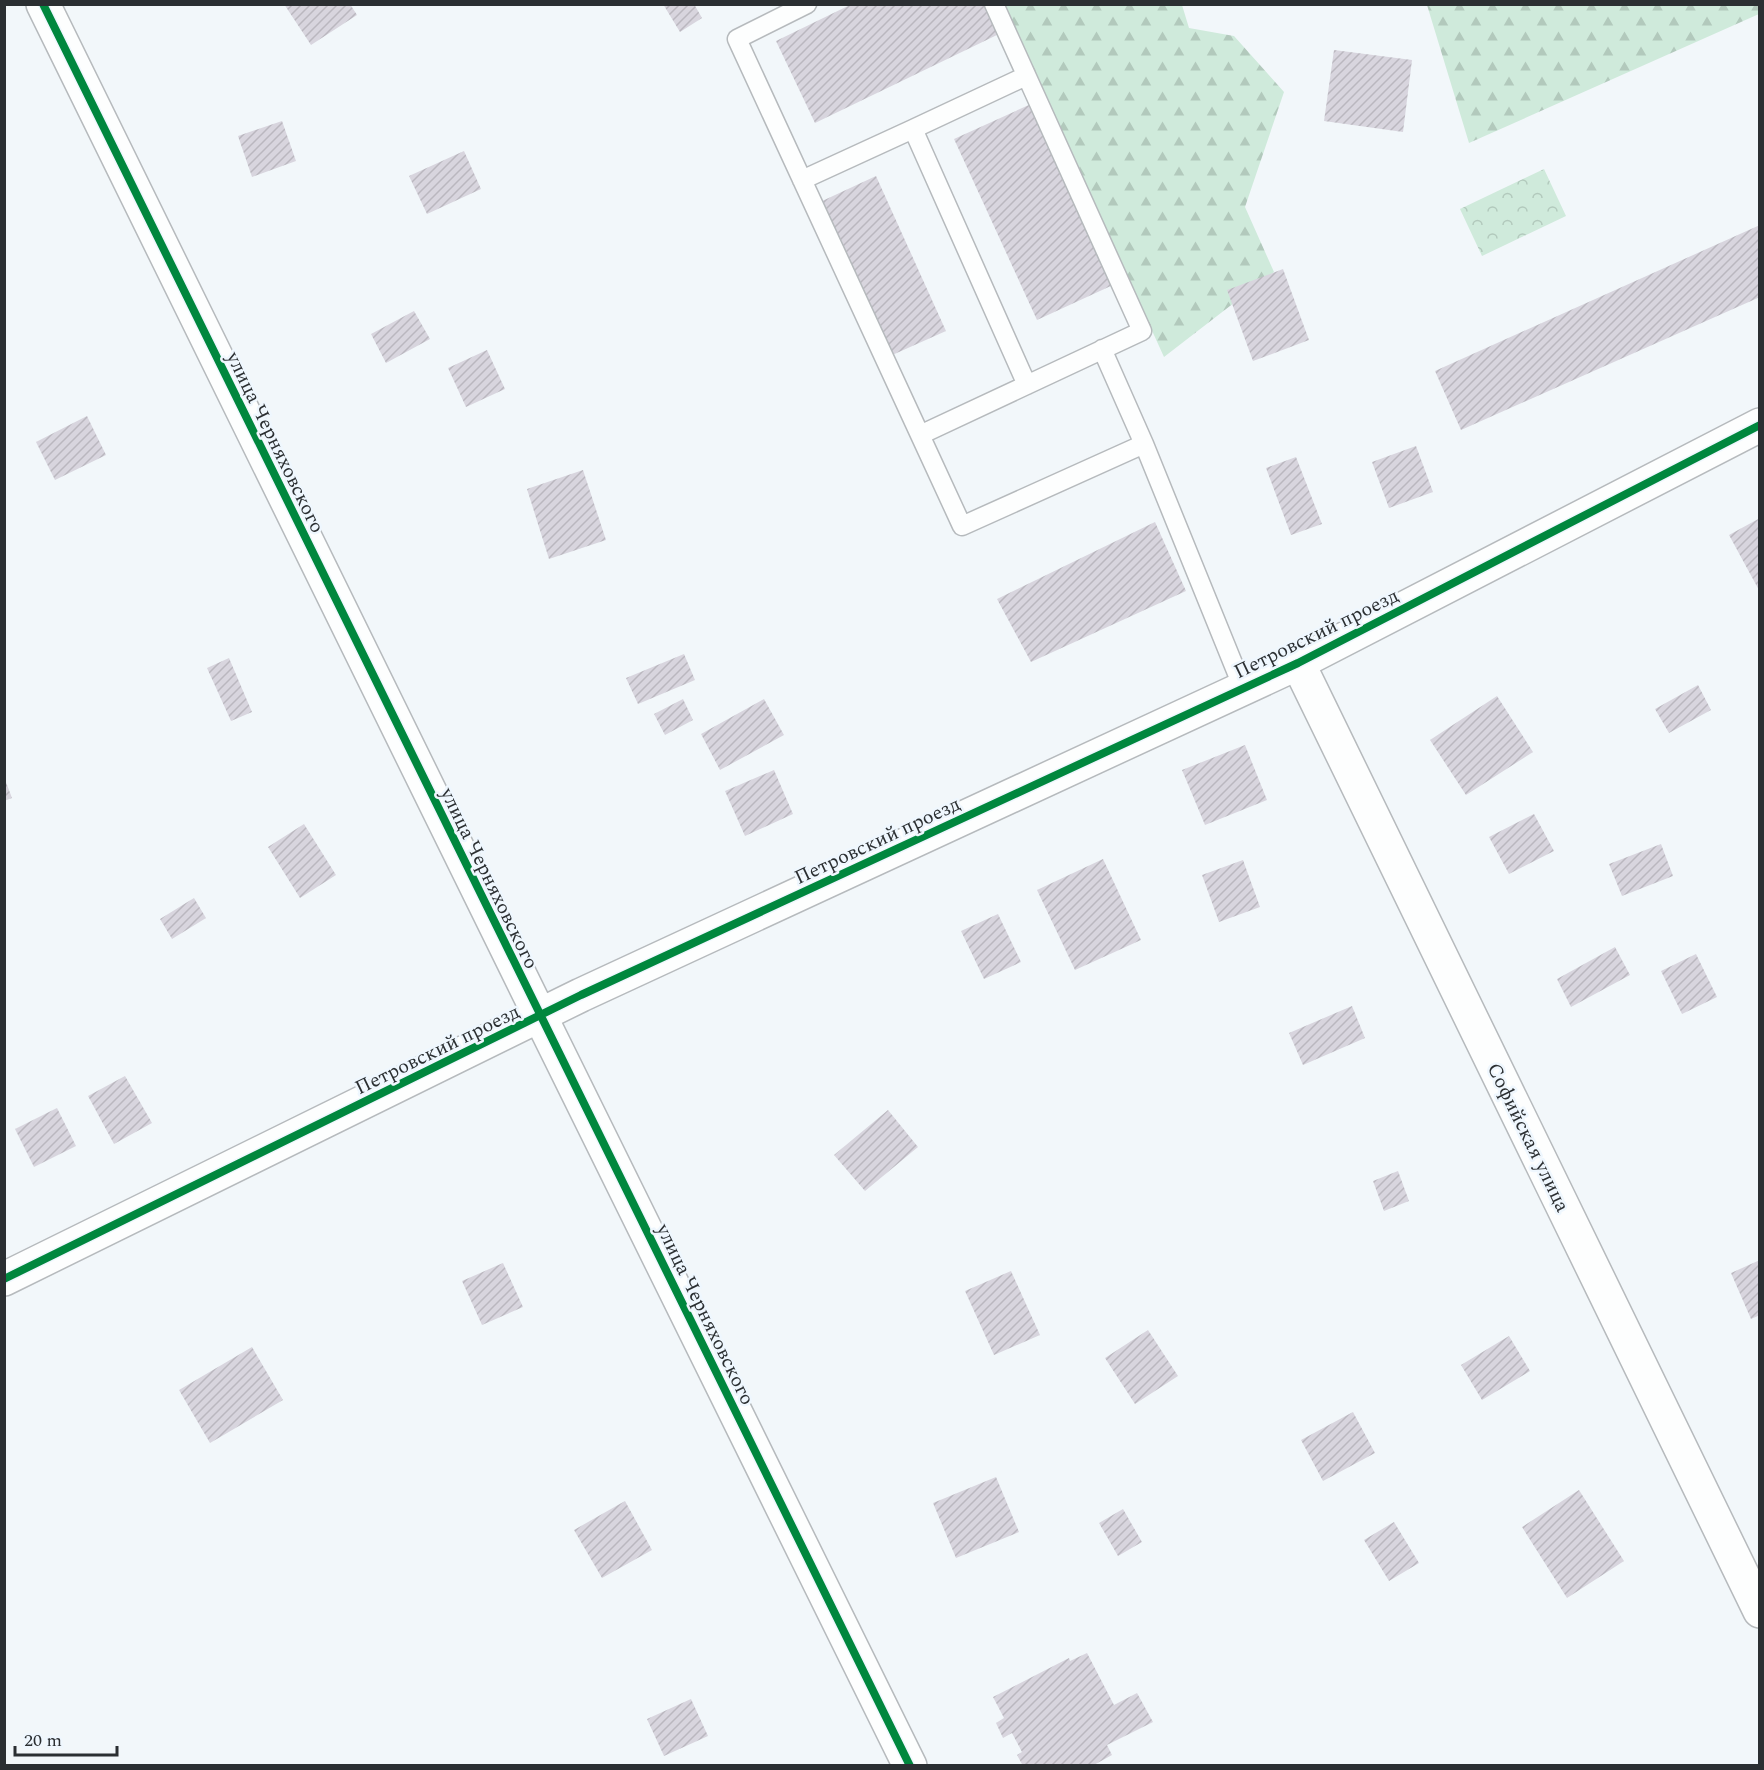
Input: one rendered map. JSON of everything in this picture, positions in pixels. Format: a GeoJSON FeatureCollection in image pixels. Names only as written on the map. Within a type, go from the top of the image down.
{"type":"FeatureCollection","features":[{"type":"Feature","properties":{"kind":"street","name":"улица Черняховского"},"geometry":{"type":"LineString","coordinates":[[43,4],[910,1766]]}},
{"type":"Feature","properties":{"kind":"street","name":"Петровский проезд"},"geometry":{"type":"LineString","coordinates":[[4,1279],[592,990],[1298,663],[1760,425]]}},
{"type":"Feature","properties":{"kind":"street","name":"Софийская улица"},"geometry":{"type":"LineString","coordinates":[[1298,663],[1760,1611]]}},
{"type":"Feature","properties":{"kind":"lane"},"geometry":{"type":"LineString","coordinates":[[807,4],[737,39],[962,526],[1144,444]]}},
{"type":"Feature","properties":{"kind":"lane"},"geometry":{"type":"LineString","coordinates":[[920,435],[1142,331],[994,4]]}},
{"type":"Feature","properties":{"kind":"lane"},"geometry":{"type":"LineString","coordinates":[[802,180],[1026,76]]}},
{"type":"Feature","properties":{"kind":"lane"},"geometry":{"type":"LineString","coordinates":[[913,129],[1027,385]]}},
{"type":"Feature","properties":{"kind":"lane"},"geometry":{"type":"LineString","coordinates":[[1102,349],[1144,444],[1243,688]]}},
{"type":"Feature","properties":{"kind":"green space"},"geometry":{"type":"Polygon","coordinates":[[[1759,4],[1759,14],[1469,143],[1427,5],[1759,4]]]}},
{"type":"Feature","properties":{"kind":"green space"},"geometry":{"type":"Polygon","coordinates":[[[1004,5],[1182,5],[1189,28],[1234,36],[1284,92],[1245,207],[1274,272],[1164,357],[1004,5]]]}},
{"type":"Feature","properties":{"kind":"green space"},"geometry":{"type":"Polygon","coordinates":[[[1544,169],[1566,216],[1482,256],[1460,209],[1544,169]]]}},
{"type":"Feature","properties":{"kind":"building"},"geometry":{"type":"Polygon","coordinates":[[[284,4],[350,4],[357,15],[311,45],[284,4]]]}},
{"type":"Feature","properties":{"kind":"building"},"geometry":{"type":"Polygon","coordinates":[[[663,4],[694,4],[702,18],[680,32],[663,4]]]}},
{"type":"Feature","properties":{"kind":"building"},"geometry":{"type":"Polygon","coordinates":[[[852,4],[984,4],[999,34],[815,123],[776,41],[852,4]]]}},
{"type":"Feature","properties":{"kind":"building"},"geometry":{"type":"Polygon","coordinates":[[[1334,50],[1412,60],[1403,132],[1324,121],[1334,50]]]}},
{"type":"Feature","properties":{"kind":"building"},"geometry":{"type":"Polygon","coordinates":[[[1031,104],[1113,285],[1037,320],[954,139],[1031,104]]]}},
{"type":"Feature","properties":{"kind":"building"},"geometry":{"type":"Polygon","coordinates":[[[282,121],[296,161],[252,177],[238,136],[282,121]]]}},
{"type":"Feature","properties":{"kind":"building"},"geometry":{"type":"Polygon","coordinates":[[[464,151],[481,189],[427,214],[409,176],[464,151]]]}},
{"type":"Feature","properties":{"kind":"building"},"geometry":{"type":"Polygon","coordinates":[[[876,176],[946,331],[890,356],[820,202],[876,176]]]}},
{"type":"Feature","properties":{"kind":"building"},"geometry":{"type":"Polygon","coordinates":[[[1760,225],[1760,297],[1461,430],[1435,371],[1760,225]]]}},
{"type":"Feature","properties":{"kind":"building"},"geometry":{"type":"Polygon","coordinates":[[[1283,269],[1309,340],[1253,361],[1227,290],[1283,269]]]}},
{"type":"Feature","properties":{"kind":"building"},"geometry":{"type":"Polygon","coordinates":[[[414,311],[430,339],[386,363],[371,334],[414,311]]]}},
{"type":"Feature","properties":{"kind":"building"},"geometry":{"type":"Polygon","coordinates":[[[487,350],[505,389],[466,407],[448,368],[487,350]]]}},
{"type":"Feature","properties":{"kind":"building"},"geometry":{"type":"Polygon","coordinates":[[[87,416],[106,455],[55,480],[36,442],[87,416]]]}},
{"type":"Feature","properties":{"kind":"building"},"geometry":{"type":"Polygon","coordinates":[[[1416,446],[1433,492],[1389,508],[1372,462],[1416,446]]]}},
{"type":"Feature","properties":{"kind":"building"},"geometry":{"type":"Polygon","coordinates":[[[1296,457],[1322,524],[1291,535],[1266,468],[1296,457]]]}},
{"type":"Feature","properties":{"kind":"building"},"geometry":{"type":"Polygon","coordinates":[[[583,470],[606,540],[549,559],[527,489],[583,470]]]}},
{"type":"Feature","properties":{"kind":"building"},"geometry":{"type":"Polygon","coordinates":[[[1760,518],[1760,592],[1729,535],[1760,518]]]}},
{"type":"Feature","properties":{"kind":"building"},"geometry":{"type":"Polygon","coordinates":[[[1155,522],[1186,591],[1031,662],[997,599],[1155,522]]]}},
{"type":"Feature","properties":{"kind":"building"},"geometry":{"type":"Polygon","coordinates":[[[684,654],[695,680],[638,704],[626,678],[684,654]]]}},
{"type":"Feature","properties":{"kind":"building"},"geometry":{"type":"Polygon","coordinates":[[[229,658],[252,712],[231,721],[207,668],[229,658]]]}},
{"type":"Feature","properties":{"kind":"building"},"geometry":{"type":"Polygon","coordinates":[[[1698,685],[1711,710],[1669,733],[1655,709],[1698,685]]]}},
{"type":"Feature","properties":{"kind":"building"},"geometry":{"type":"Polygon","coordinates":[[[1497,696],[1533,752],[1466,795],[1430,740],[1497,696]]]}},
{"type":"Feature","properties":{"kind":"building"},"geometry":{"type":"Polygon","coordinates":[[[683,699],[693,720],[665,735],[654,714],[683,699]]]}},
{"type":"Feature","properties":{"kind":"building"},"geometry":{"type":"Polygon","coordinates":[[[764,699],[784,735],[720,770],[701,734],[764,699]]]}},
{"type":"Feature","properties":{"kind":"building"},"geometry":{"type":"Polygon","coordinates":[[[1245,745],[1267,800],[1205,825],[1182,770],[1245,745]]]}},
{"type":"Feature","properties":{"kind":"building"},"geometry":{"type":"Polygon","coordinates":[[[774,770],[793,814],[745,836],[725,791],[774,770]]]}},
{"type":"Feature","properties":{"kind":"building"},"geometry":{"type":"Polygon","coordinates":[[[4,777],[12,798],[4,801],[4,777]]]}},
{"type":"Feature","properties":{"kind":"building"},"geometry":{"type":"Polygon","coordinates":[[[1534,814],[1554,851],[1509,874],[1489,837],[1534,814]]]}},
{"type":"Feature","properties":{"kind":"building"},"geometry":{"type":"Polygon","coordinates":[[[304,824],[336,875],[300,898],[268,847],[304,824]]]}},
{"type":"Feature","properties":{"kind":"building"},"geometry":{"type":"Polygon","coordinates":[[[1661,844],[1673,876],[1622,896],[1609,864],[1661,844]]]}},
{"type":"Feature","properties":{"kind":"building"},"geometry":{"type":"Polygon","coordinates":[[[1103,859],[1141,940],[1075,970],[1037,890],[1103,859]]]}},
{"type":"Feature","properties":{"kind":"building"},"geometry":{"type":"Polygon","coordinates":[[[1243,860],[1260,907],[1219,922],[1202,875],[1243,860]]]}},
{"type":"Feature","properties":{"kind":"building"},"geometry":{"type":"Polygon","coordinates":[[[194,898],[206,918],[172,939],[160,919],[194,898]]]}},
{"type":"Feature","properties":{"kind":"building"},"geometry":{"type":"Polygon","coordinates":[[[998,914],[1021,962],[984,979],[961,931],[998,914]]]}},
{"type":"Feature","properties":{"kind":"building"},"geometry":{"type":"Polygon","coordinates":[[[1615,947],[1630,975],[1571,1007],[1557,979],[1615,947]]]}},
{"type":"Feature","properties":{"kind":"building"},"geometry":{"type":"Polygon","coordinates":[[[1696,954],[1717,997],[1682,1014],[1661,971],[1696,954]]]}},
{"type":"Feature","properties":{"kind":"building"},"geometry":{"type":"Polygon","coordinates":[[[1352,1006],[1365,1038],[1303,1065],[1289,1033],[1352,1006]]]}},
{"type":"Feature","properties":{"kind":"building"},"geometry":{"type":"Polygon","coordinates":[[[125,1076],[152,1123],[114,1144],[88,1096],[125,1076]]]}},
{"type":"Feature","properties":{"kind":"building"},"geometry":{"type":"Polygon","coordinates":[[[57,1108],[76,1146],[34,1167],[15,1129],[57,1108]]]}},
{"type":"Feature","properties":{"kind":"building"},"geometry":{"type":"Polygon","coordinates":[[[888,1110],[918,1147],[865,1191],[834,1155],[888,1110]]]}},
{"type":"Feature","properties":{"kind":"building"},"geometry":{"type":"Polygon","coordinates":[[[1398,1171],[1409,1201],[1384,1211],[1373,1181],[1398,1171]]]}},
{"type":"Feature","properties":{"kind":"building"},"geometry":{"type":"Polygon","coordinates":[[[1760,1260],[1760,1315],[1751,1319],[1731,1273],[1760,1260]]]}},
{"type":"Feature","properties":{"kind":"building"},"geometry":{"type":"Polygon","coordinates":[[[503,1263],[523,1307],[482,1325],[462,1281],[503,1263]]]}},
{"type":"Feature","properties":{"kind":"building"},"geometry":{"type":"Polygon","coordinates":[[[1011,1271],[1040,1335],[994,1355],[965,1291],[1011,1271]]]}},
{"type":"Feature","properties":{"kind":"building"},"geometry":{"type":"Polygon","coordinates":[[[1148,1330],[1178,1376],[1135,1404],[1105,1358],[1148,1330]]]}},
{"type":"Feature","properties":{"kind":"building"},"geometry":{"type":"Polygon","coordinates":[[[1509,1336],[1530,1371],[1482,1400],[1461,1365],[1509,1336]]]}},
{"type":"Feature","properties":{"kind":"building"},"geometry":{"type":"Polygon","coordinates":[[[252,1347],[283,1400],[210,1443],[179,1390],[252,1347]]]}},
{"type":"Feature","properties":{"kind":"building"},"geometry":{"type":"Polygon","coordinates":[[[1353,1412],[1375,1453],[1323,1481],[1301,1440],[1353,1412]]]}},
{"type":"Feature","properties":{"kind":"building"},"geometry":{"type":"Polygon","coordinates":[[[996,1477],[1019,1532],[956,1558],[933,1503],[996,1477]]]}},
{"type":"Feature","properties":{"kind":"building"},"geometry":{"type":"Polygon","coordinates":[[[1579,1490],[1624,1561],[1567,1598],[1522,1527],[1579,1490]]]}},
{"type":"Feature","properties":{"kind":"building"},"geometry":{"type":"Polygon","coordinates":[[[625,1501],[652,1550],[602,1578],[574,1530],[625,1501]]]}},
{"type":"Feature","properties":{"kind":"building"},"geometry":{"type":"Polygon","coordinates":[[[1123,1509],[1142,1542],[1118,1556],[1099,1523],[1123,1509]]]}},
{"type":"Feature","properties":{"kind":"building"},"geometry":{"type":"Polygon","coordinates":[[[1394,1522],[1419,1563],[1389,1581],[1364,1540],[1394,1522]]]}},
{"type":"Feature","properties":{"kind":"building"},"geometry":{"type":"Polygon","coordinates":[[[1087,1653],[1114,1705],[1137,1693],[1153,1722],[1107,1745],[1112,1755],[1092,1766],[1023,1766],[1017,1755],[1022,1752],[1012,1733],[1003,1738],[996,1723],[1004,1718],[993,1697],[1069,1658],[1070,1661],[1087,1653]]]}},
{"type":"Feature","properties":{"kind":"building"},"geometry":{"type":"Polygon","coordinates":[[[691,1699],[708,1736],[664,1756],[647,1719],[691,1699]]]}},
{"type":"Feature","properties":{"kind":"cycle path"},"geometry":{"type":"LineString","coordinates":[[43,4],[910,1766]]}},
{"type":"Feature","properties":{"kind":"cycle path"},"geometry":{"type":"LineString","coordinates":[[4,1279],[581,995],[1298,663],[1760,425]]}}]}
